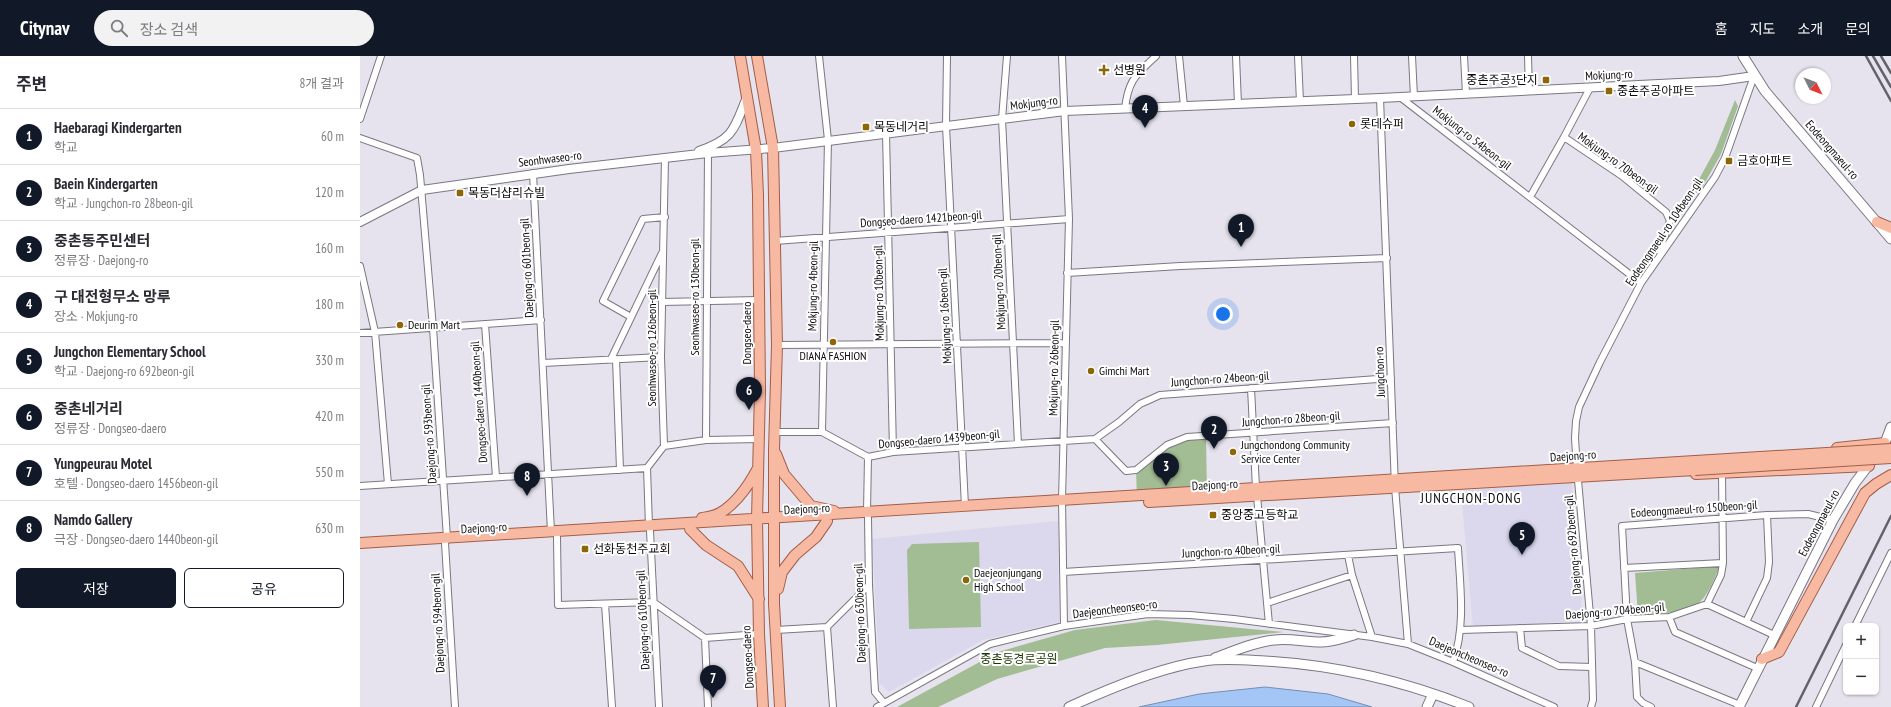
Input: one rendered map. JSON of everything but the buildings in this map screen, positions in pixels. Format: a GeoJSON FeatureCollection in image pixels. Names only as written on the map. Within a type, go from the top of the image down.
{"type":"FeatureCollection","features":[{"type":"Feature","properties":{"kind":"main road","name":"Dongseo-daero"},"geometry":{"type":"LineString","coordinates":[[740,56],[756,150],[758,195],[759,464],[757,522],[759,634],[763,707]]}},
{"type":"Feature","properties":{"kind":"main road"},"geometry":{"type":"LineString","coordinates":[[757,56],[773,148],[776,345],[774,432],[774,604],[780,707]]}},
{"type":"Feature","properties":{"kind":"main road","name":"Eodeongmaeul-ro"},"geometry":{"type":"LineString","coordinates":[[1743,56],[1754,76],[1765,91],[1891,239]]}},
{"type":"Feature","properties":{"kind":"main road"},"geometry":{"type":"LineString","coordinates":[[1877,222],[1891,228]]}},
{"type":"Feature","properties":{"kind":"main road","name":"Eodeongmaeul-ro"},"geometry":{"type":"LineString","coordinates":[[1740,706],[1774,635],[1833,520],[1854,483],[1888,446],[1891,427]]}},
{"type":"Feature","properties":{"kind":"main road","name":"Daejong-ro"},"geometry":{"type":"LineString","coordinates":[[1690,466],[1888,446]]}},
{"type":"Feature","properties":{"kind":"main road"},"geometry":{"type":"LineString","coordinates":[[774,450],[784,474],[811,506],[843,514]]}},
{"type":"Feature","properties":{"kind":"main road","name":"Daejong-ro"},"geometry":{"type":"LineString","coordinates":[[360,548],[446,541],[774,521],[843,514],[868,515],[1690,466],[1891,458]]}},
{"type":"Feature","properties":{"kind":"main road"},"geometry":{"type":"LineString","coordinates":[[759,464],[750,482],[736,499],[719,513],[686,526],[706,545],[738,566],[759,599]]}},
{"type":"Feature","properties":{"kind":"main road"},"geometry":{"type":"LineString","coordinates":[[1690,466],[1689,474],[1722,474],[1869,466]]}},
{"type":"Feature","properties":{"kind":"main road"},"geometry":{"type":"LineString","coordinates":[[1760,663],[1779,652],[1794,627],[1865,494],[1876,484],[1891,475]]}},
{"type":"Feature","properties":{"kind":"main road","name":"Daejong-ro"},"geometry":{"type":"LineString","coordinates":[[774,521],[827,521],[868,515],[965,506],[1062,504]]}},
{"type":"Feature","properties":{"kind":"main road"},"geometry":{"type":"LineString","coordinates":[[774,604],[782,572],[795,555],[816,536],[827,521]]}},
{"type":"Feature","properties":{"kind":"main road","name":"Daejong-ro"},"geometry":{"type":"LineString","coordinates":[[360,543],[446,541]]}},
{"type":"Feature","properties":{"kind":"main road"},"geometry":{"type":"LineString","coordinates":[[1069,707],[1119,686],[1161,672],[1204,661],[1253,644],[1274,640],[1321,642],[1332,641],[1354,635]]}},
{"type":"Feature","properties":{"kind":"main road"},"geometry":{"type":"LineString","coordinates":[[1204,661],[1241,659],[1284,662],[1328,668],[1388,680],[1469,707]]}},
{"type":"Feature","properties":{"kind":"main road"},"geometry":{"type":"LineString","coordinates":[[1427,707],[1433,694]]}},
{"type":"Feature","properties":{"kind":"street"},"geometry":{"type":"LineString","coordinates":[[360,119],[381,56]]}},
{"type":"Feature","properties":{"kind":"street","name":"Mokjung-ro 4beon-gil"},"geometry":{"type":"LineString","coordinates":[[819,56],[828,140],[822,432]]}},
{"type":"Feature","properties":{"kind":"street","name":"Mokjung-ro 16beon-gil"},"geometry":{"type":"LineString","coordinates":[[947,56],[946,126],[965,506]]}},
{"type":"Feature","properties":{"kind":"street","name":"Mokjung-ro 20beon-gil"},"geometry":{"type":"LineString","coordinates":[[1008,56],[1002,119],[1018,444]]}},
{"type":"Feature","properties":{"kind":"street","name":"Mokjung-ro 26beon-gil"},"geometry":{"type":"LineString","coordinates":[[1062,56],[1069,219],[1062,504],[1064,626]]}},
{"type":"Feature","properties":{"kind":"street"},"geometry":{"type":"LineString","coordinates":[[1125,109],[1127,95],[1132,80],[1156,56]]}},
{"type":"Feature","properties":{"kind":"street"},"geometry":{"type":"LineString","coordinates":[[1179,56],[1184,106]]}},
{"type":"Feature","properties":{"kind":"street"},"geometry":{"type":"LineString","coordinates":[[1236,56],[1238,104]]}},
{"type":"Feature","properties":{"kind":"street"},"geometry":{"type":"LineString","coordinates":[[1298,56],[1300,102]]}},
{"type":"Feature","properties":{"kind":"street"},"geometry":{"type":"LineString","coordinates":[[1354,56],[1355,99]]}},
{"type":"Feature","properties":{"kind":"street"},"geometry":{"type":"LineString","coordinates":[[1412,56],[1414,97]]}},
{"type":"Feature","properties":{"kind":"street"},"geometry":{"type":"LineString","coordinates":[[1464,56],[1466,94]]}},
{"type":"Feature","properties":{"kind":"street"},"geometry":{"type":"LineString","coordinates":[[1528,56],[1529,91]]}},
{"type":"Feature","properties":{"kind":"street","name":"Mokjung-ro"},"geometry":{"type":"LineString","coordinates":[[773,148],[1065,111],[1414,97],[1719,81],[1754,76]]}},
{"type":"Feature","properties":{"kind":"street","name":"Eodeongmaeul-ro 104beon-gil"},"geometry":{"type":"LineString","coordinates":[[1577,473],[1575,438],[1576,420],[1579,408],[1600,362],[1641,283],[1715,177],[1725,158],[1754,76]]}},
{"type":"Feature","properties":{"kind":"street","name":"Mokjung-ro 70beon-gil"},"geometry":{"type":"LineString","coordinates":[[1590,88],[1564,137],[1622,176],[1666,212],[1670,220],[1658,257]]}},
{"type":"Feature","properties":{"kind":"street"},"geometry":{"type":"LineString","coordinates":[[686,155],[722,142],[734,129],[747,97]]}},
{"type":"Feature","properties":{"kind":"street","name":"Mokjung-ro 54beon-gil"},"geometry":{"type":"LineString","coordinates":[[1400,97],[1641,283]]}},
{"type":"Feature","properties":{"kind":"street","name":"Jungchon-ro"},"geometry":{"type":"LineString","coordinates":[[1380,98],[1395,484],[1408,644]]}},
{"type":"Feature","properties":{"kind":"street","name":"Mokjung-ro 10beon-gil"},"geometry":{"type":"LineString","coordinates":[[886,133],[893,452]]}},
{"type":"Feature","properties":{"kind":"street"},"geometry":{"type":"LineString","coordinates":[[1530,197],[1564,137]]}},
{"type":"Feature","properties":{"kind":"street"},"geometry":{"type":"LineString","coordinates":[[360,138],[417,158],[422,190]]}},
{"type":"Feature","properties":{"kind":"street","name":"Seonhwaseo-ro"},"geometry":{"type":"LineString","coordinates":[[360,222],[422,190],[533,173],[686,155],[773,148]]}},
{"type":"Feature","properties":{"kind":"street","name":"Seonhwaseo-ro 130beon-gil"},"geometry":{"type":"LineString","coordinates":[[706,440],[708,153]]}},
{"type":"Feature","properties":{"kind":"street","name":"Seonhwaseo-ro 126beon-gil"},"geometry":{"type":"LineString","coordinates":[[664,446],[661,357],[665,158]]}},
{"type":"Feature","properties":{"kind":"street","name":"Daejong-ro 601beon-gil"},"geometry":{"type":"LineString","coordinates":[[533,173],[548,474],[554,534],[558,605],[605,604]]}},
{"type":"Feature","properties":{"kind":"street","name":"Daejong-ro 593beon-gil"},"geometry":{"type":"LineString","coordinates":[[422,190],[433,328],[446,541]]}},
{"type":"Feature","properties":{"kind":"street"},"geometry":{"type":"LineString","coordinates":[[631,317],[603,301],[643,219],[665,217]]}},
{"type":"Feature","properties":{"kind":"street","name":"Dongseo-daero 1421beon-gil"},"geometry":{"type":"LineString","coordinates":[[775,241],[1069,219]]}},
{"type":"Feature","properties":{"kind":"street","name":"Seonhwaseo-ro 126beon-gil"},"geometry":{"type":"LineString","coordinates":[[614,359],[631,317],[664,250]]}},
{"type":"Feature","properties":{"kind":"street"},"geometry":{"type":"LineString","coordinates":[[1067,273],[1180,266],[1387,258]]}},
{"type":"Feature","properties":{"kind":"street"},"geometry":{"type":"LineString","coordinates":[[360,266],[376,332],[388,484]]}},
{"type":"Feature","properties":{"kind":"street"},"geometry":{"type":"LineString","coordinates":[[662,302],[759,300]]}},
{"type":"Feature","properties":{"kind":"street"},"geometry":{"type":"LineString","coordinates":[[360,333],[541,320]]}},
{"type":"Feature","properties":{"kind":"street","name":"Dongseo-daero 1440beon-gil"},"geometry":{"type":"LineString","coordinates":[[485,324],[496,478]]}},
{"type":"Feature","properties":{"kind":"street"},"geometry":{"type":"LineString","coordinates":[[776,345],[1066,343]]}},
{"type":"Feature","properties":{"kind":"street"},"geometry":{"type":"LineString","coordinates":[[543,363],[661,357]]}},
{"type":"Feature","properties":{"kind":"street"},"geometry":{"type":"LineString","coordinates":[[614,359],[620,470]]}},
{"type":"Feature","properties":{"kind":"street","name":"Jungchon-ro 24beon-gil"},"geometry":{"type":"LineString","coordinates":[[1096,439],[1140,404],[1160,395],[1391,378]]}},
{"type":"Feature","properties":{"kind":"street","name":"Daejong-ro"},"geometry":{"type":"LineString","coordinates":[[1251,388],[1256,492],[1269,624]]}},
{"type":"Feature","properties":{"kind":"street","name":"Jungchon-ro 28beon-gil"},"geometry":{"type":"LineString","coordinates":[[1096,439],[1126,471],[1136,470],[1166,445],[1187,437],[1393,423]]}},
{"type":"Feature","properties":{"kind":"street","name":"Dongseo-daero 1439beon-gil"},"geometry":{"type":"LineString","coordinates":[[774,432],[822,432],[868,457],[893,452],[1064,441]]}},
{"type":"Feature","properties":{"kind":"street"},"geometry":{"type":"LineString","coordinates":[[647,468],[664,446],[706,440],[759,439]]}},
{"type":"Feature","properties":{"kind":"street"},"geometry":{"type":"LineString","coordinates":[[1064,441],[1096,439]]}},
{"type":"Feature","properties":{"kind":"street"},"geometry":{"type":"LineString","coordinates":[[868,457],[868,515]]}},
{"type":"Feature","properties":{"kind":"street","name":"Dongseo-daero 1440beon-gil"},"geometry":{"type":"LineString","coordinates":[[360,486],[647,468]]}},
{"type":"Feature","properties":{"kind":"street","name":"Daejong-ro 610beon-gil"},"geometry":{"type":"LineString","coordinates":[[647,468],[659,707]]}},
{"type":"Feature","properties":{"kind":"street","name":"Daejong-ro 692beon-gil"},"geometry":{"type":"LineString","coordinates":[[1577,473],[1591,626],[1593,700],[1591,707]]}},
{"type":"Feature","properties":{"kind":"street"},"geometry":{"type":"LineString","coordinates":[[1722,474],[1723,562],[1721,575],[1707,604],[1774,635]]}},
{"type":"Feature","properties":{"kind":"street","name":"Eodeongmaeul-ro 150beon-gil"},"geometry":{"type":"LineString","coordinates":[[1624,568],[1622,526],[1767,515],[1808,514],[1833,520]]}},
{"type":"Feature","properties":{"kind":"street","name":"Daejong-ro 630beon-gil"},"geometry":{"type":"LineString","coordinates":[[868,515],[869,585],[875,692],[884,703]]}},
{"type":"Feature","properties":{"kind":"street","name":"Eodeongmaeul-ro 150beon-gil"},"geometry":{"type":"LineString","coordinates":[[1746,622],[1768,578],[1769,562],[1767,515]]}},
{"type":"Feature","properties":{"kind":"street","name":"Daejong-ro 594beon-gil"},"geometry":{"type":"LineString","coordinates":[[446,541],[455,707]]}},
{"type":"Feature","properties":{"kind":"street","name":"Jungchon-ro 40beon-gil"},"geometry":{"type":"LineString","coordinates":[[1063,572],[1458,548],[1461,630]]}},
{"type":"Feature","properties":{"kind":"street"},"geometry":{"type":"LineString","coordinates":[[1856,623],[1891,553]]}},
{"type":"Feature","properties":{"kind":"street"},"geometry":{"type":"LineString","coordinates":[[1348,555],[1352,575],[1372,637]]}},
{"type":"Feature","properties":{"kind":"street"},"geometry":{"type":"LineString","coordinates":[[1651,707],[1643,703],[1638,697],[1635,662],[1627,619],[1624,568],[1723,562]]}},
{"type":"Feature","properties":{"kind":"street"},"geometry":{"type":"LineString","coordinates":[[1267,603],[1352,575]]}},
{"type":"Feature","properties":{"kind":"street"},"geometry":{"type":"LineString","coordinates":[[776,630],[828,627],[869,585]]}},
{"type":"Feature","properties":{"kind":"street"},"geometry":{"type":"LineString","coordinates":[[612,707],[605,604],[653,602],[705,638],[759,634]]}},
{"type":"Feature","properties":{"kind":"street","name":"Daejong-ro 704beon-gil"},"geometry":{"type":"LineString","coordinates":[[1461,630],[1591,626],[1627,619],[1669,617],[1707,604]]}},
{"type":"Feature","properties":{"kind":"street","name":"Daejeoncheonseo-ro"},"geometry":{"type":"LineString","coordinates":[[877,707],[990,644],[1064,626],[1148,614],[1190,615],[1269,624],[1372,637],[1408,644],[1453,662],[1554,707]]}},
{"type":"Feature","properties":{"kind":"street"},"geometry":{"type":"LineString","coordinates":[[1669,617],[1675,632],[1760,663]]}},
{"type":"Feature","properties":{"kind":"street"},"geometry":{"type":"LineString","coordinates":[[828,627],[833,707]]}},
{"type":"Feature","properties":{"kind":"street"},"geometry":{"type":"LineString","coordinates":[[1520,628],[1522,648],[1559,666],[1592,667]]}},
{"type":"Feature","properties":{"kind":"street"},"geometry":{"type":"LineString","coordinates":[[1453,662],[1458,649],[1461,630]]}},
{"type":"Feature","properties":{"kind":"street"},"geometry":{"type":"LineString","coordinates":[[705,638],[708,707]]}},
{"type":"Feature","properties":{"kind":"street"},"geometry":{"type":"LineString","coordinates":[[1816,707],[1843,651]]}},
{"type":"Feature","properties":{"kind":"street","name":"Eodeongmaeul-ro"},"geometry":{"type":"LineString","coordinates":[[1635,662],[1740,706]]}},
{"type":"Feature","properties":{"kind":"shaded area"},"geometry":{"type":"Polygon","coordinates":[[[1572,481],[1583,620],[1473,629],[1461,491],[1572,481]]]}},
{"type":"Feature","properties":{"kind":"shaded area","name":"Daejeonjungang High School"},"geometry":{"type":"Polygon","coordinates":[[[1058,521],[1059,622],[983,640],[889,692],[880,684],[872,539],[1058,521]]]}},
{"type":"Feature","properties":{"kind":"green space"},"geometry":{"type":"Polygon","coordinates":[[[1735,100],[1738,106],[1721,154],[1703,186],[1685,205],[1715,150],[1735,100]]]}},
{"type":"Feature","properties":{"kind":"green space"},"geometry":{"type":"Polygon","coordinates":[[[1206,436],[1207,495],[1137,499],[1136,470],[1167,445],[1187,437],[1206,436]]]}},
{"type":"Feature","properties":{"kind":"green space"},"geometry":{"type":"Polygon","coordinates":[[[979,542],[981,627],[909,629],[907,550],[912,544],[979,542]]]}},
{"type":"Feature","properties":{"kind":"green space"},"geometry":{"type":"Polygon","coordinates":[[[1720,566],[1704,598],[1696,605],[1675,612],[1638,615],[1635,573],[1720,566]]]}},
{"type":"Feature","properties":{"kind":"green space","name":"중촌동경로공원"},"geometry":{"type":"Polygon","coordinates":[[[1156,620],[1284,632],[1157,645],[1105,648],[997,679],[938,707],[897,707],[998,652],[1075,630],[1156,620]]]}},
{"type":"Feature","properties":{"kind":"water"},"geometry":{"type":"Polygon","coordinates":[[[1265,687],[1328,694],[1372,707],[1139,707],[1199,694],[1265,687]]]}},
{"type":"Feature","properties":{"kind":"railway"},"geometry":{"type":"LineString","coordinates":[[1866,56],[1891,101]]}},
{"type":"Feature","properties":{"kind":"railway"},"geometry":{"type":"LineString","coordinates":[[1873,56],[1891,87]]}},
{"type":"Feature","properties":{"kind":"railway"},"geometry":{"type":"LineString","coordinates":[[1881,56],[1891,73]]}},
{"type":"Feature","properties":{"kind":"railway"},"geometry":{"type":"LineString","coordinates":[[1796,707],[1891,516]]}},
{"type":"Feature","properties":{"kind":"place","name":"선병원"},"geometry":{"type":"Point","coordinates":[1104,70]}},
{"type":"Feature","properties":{"kind":"place","name":"중촌주공3단지"},"geometry":{"type":"Point","coordinates":[1546,80]}},
{"type":"Feature","properties":{"kind":"place","name":"중촌주공아파트"},"geometry":{"type":"Point","coordinates":[1609,91]}},
{"type":"Feature","properties":{"kind":"place","name":"롯데슈퍼"},"geometry":{"type":"Point","coordinates":[1352,124]}},
{"type":"Feature","properties":{"kind":"place","name":"목동네거리"},"geometry":{"type":"Point","coordinates":[866,127]}},
{"type":"Feature","properties":{"kind":"place","name":"구 대전형무소 망루"},"geometry":{"type":"Point","coordinates":[1145,128]}},
{"type":"Feature","properties":{"kind":"place","name":"금호아파트"},"geometry":{"type":"Point","coordinates":[1729,161]}},
{"type":"Feature","properties":{"kind":"place","name":"목동더샵리슈빌"},"geometry":{"type":"Point","coordinates":[460,193]}},
{"type":"Feature","properties":{"kind":"place","name":"Haebaragi Kindergarten"},"geometry":{"type":"Point","coordinates":[1241,247]}},
{"type":"Feature","properties":{"kind":"place","name":"Deurim Mart"},"geometry":{"type":"Point","coordinates":[400,325]}},
{"type":"Feature","properties":{"kind":"place","name":"DIANA FASHION"},"geometry":{"type":"Point","coordinates":[833,342]}},
{"type":"Feature","properties":{"kind":"place","name":"Gimchi Mart"},"geometry":{"type":"Point","coordinates":[1091,371]}},
{"type":"Feature","properties":{"kind":"place","name":"중촌네거리"},"geometry":{"type":"Point","coordinates":[749,410]}},
{"type":"Feature","properties":{"kind":"place","name":"Baein Kindergarten"},"geometry":{"type":"Point","coordinates":[1214,449]}},
{"type":"Feature","properties":{"kind":"place","name":"Jungchondong Community Service Center"},"geometry":{"type":"Point","coordinates":[1233,452]}},
{"type":"Feature","properties":{"kind":"place","name":"중촌동주민센터"},"geometry":{"type":"Point","coordinates":[1166,486]}},
{"type":"Feature","properties":{"kind":"place","name":"Namdo Gallery"},"geometry":{"type":"Point","coordinates":[527,496]}},
{"type":"Feature","properties":{"kind":"place","name":"중앙중고등학교"},"geometry":{"type":"Point","coordinates":[1213,515]}},
{"type":"Feature","properties":{"kind":"place","name":"선화동천주교회"},"geometry":{"type":"Point","coordinates":[585,549]}},
{"type":"Feature","properties":{"kind":"place","name":"Jungchon Elementary School"},"geometry":{"type":"Point","coordinates":[1522,555]}},
{"type":"Feature","properties":{"kind":"place","name":"Daejeonjungang High School"},"geometry":{"type":"Point","coordinates":[966,580]}},
{"type":"Feature","properties":{"kind":"place","name":"Yungpeurau Motel"},"geometry":{"type":"Point","coordinates":[713,698]}},
{"type":"Feature","properties":{"kind":"district","name":"JUNGCHON-DONG"},"geometry":{"type":"Point","coordinates":[1471,498]}}]}
